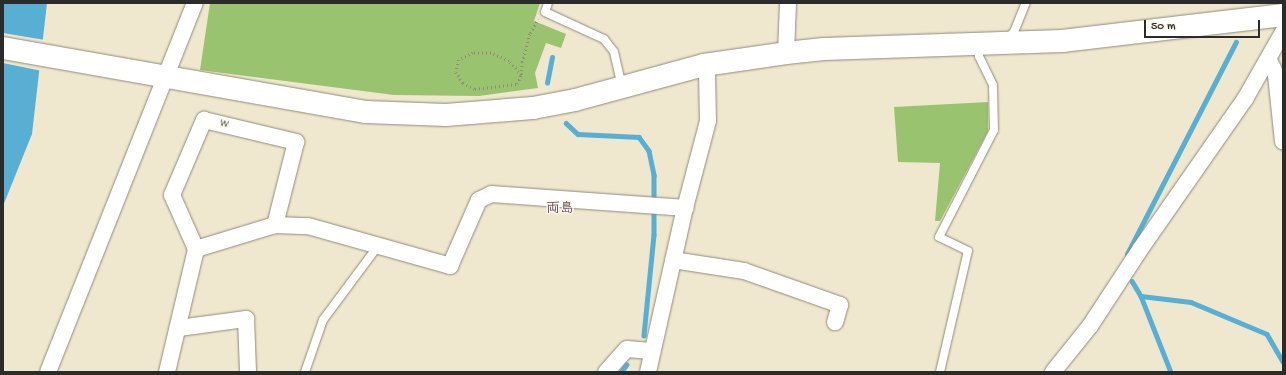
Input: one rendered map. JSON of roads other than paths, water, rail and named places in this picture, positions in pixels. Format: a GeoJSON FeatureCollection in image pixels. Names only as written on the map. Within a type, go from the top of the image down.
{"type":"FeatureCollection","features":[{"type":"Feature","properties":{"kind":"street"},"geometry":{"type":"LineString","coordinates":[[48,372],[162,78],[195,3]]}},
{"type":"Feature","properties":{"kind":"street"},"geometry":{"type":"LineString","coordinates":[[786,53],[788,3]]}},
{"type":"Feature","properties":{"kind":"street"},"geometry":{"type":"LineString","coordinates":[[3,48],[162,78],[366,112],[405,115],[489,112],[533,108],[704,66],[786,53],[824,49],[1004,43],[1131,35],[1283,15]]}},
{"type":"Feature","properties":{"kind":"street"},"geometry":{"type":"LineString","coordinates":[[1053,372],[1090,326],[1269,60],[1283,32]]}},
{"type":"Feature","properties":{"kind":"street"},"geometry":{"type":"LineString","coordinates":[[1269,60],[1276,75],[1283,142]]}},
{"type":"Feature","properties":{"kind":"street"},"geometry":{"type":"LineString","coordinates":[[648,372],[651,351],[685,208],[708,121],[707,75],[704,66]]}},
{"type":"Feature","properties":{"kind":"street","name":"ｗ"},"geometry":{"type":"LineString","coordinates":[[196,249],[172,195],[204,120],[296,142],[275,225]]}},
{"type":"Feature","properties":{"kind":"street"},"geometry":{"type":"LineString","coordinates":[[167,372],[179,328],[196,249],[275,225],[308,226],[450,266],[479,200],[492,194],[685,208]]}},
{"type":"Feature","properties":{"kind":"street"},"geometry":{"type":"LineString","coordinates":[[673,260],[744,271],[840,305],[835,322]]}},
{"type":"Feature","properties":{"kind":"street"},"geometry":{"type":"LineString","coordinates":[[179,328],[246,319],[248,372]]}},
{"type":"Feature","properties":{"kind":"street"},"geometry":{"type":"LineString","coordinates":[[606,372],[627,349],[651,351]]}},
{"type":"Feature","properties":{"kind":"lane"},"geometry":{"type":"LineString","coordinates":[[548,3],[545,12],[604,39],[614,52],[623,87]]}},
{"type":"Feature","properties":{"kind":"lane"},"geometry":{"type":"LineString","coordinates":[[1004,43],[1014,32],[1026,3]]}},
{"type":"Feature","properties":{"kind":"lane"},"geometry":{"type":"LineString","coordinates":[[940,372],[968,251],[939,237],[994,130],[993,84],[979,56],[979,44]]}},
{"type":"Feature","properties":{"kind":"lane"},"geometry":{"type":"LineString","coordinates":[[305,372],[323,320],[378,246]]}},
{"type":"Feature","properties":{"kind":"water"},"geometry":{"type":"Polygon","coordinates":[[[3,3],[47,3],[32,134],[3,206],[3,3]]]}},
{"type":"Feature","properties":{"kind":"waterway"},"geometry":{"type":"LineString","coordinates":[[1127,254],[1236,42]]}},
{"type":"Feature","properties":{"kind":"waterway"},"geometry":{"type":"LineString","coordinates":[[547,83],[552,57]]}},
{"type":"Feature","properties":{"kind":"waterway"},"geometry":{"type":"LineString","coordinates":[[566,123],[578,134],[639,137],[649,151],[654,175],[654,235],[644,336]]}},
{"type":"Feature","properties":{"kind":"waterway"},"geometry":{"type":"LineString","coordinates":[[1132,281],[1141,296],[1171,372]]}},
{"type":"Feature","properties":{"kind":"waterway"},"geometry":{"type":"LineString","coordinates":[[1141,296],[1191,302],[1267,334],[1283,362]]}},
{"type":"Feature","properties":{"kind":"waterway"},"geometry":{"type":"LineString","coordinates":[[621,372],[626,365]]}},
{"type":"Feature","properties":{"kind":"district","name":"両島"},"geometry":{"type":"Point","coordinates":[560,210]}}]}
